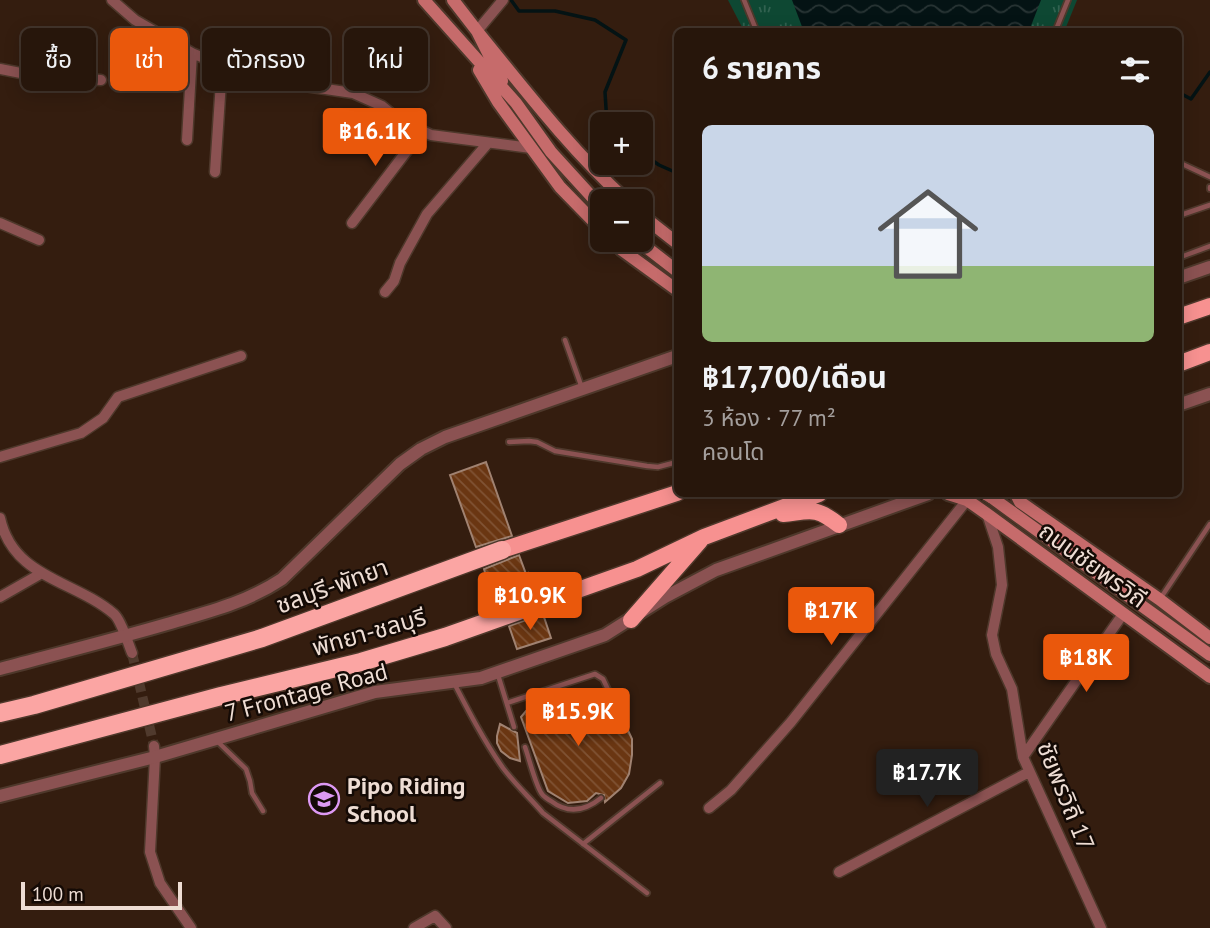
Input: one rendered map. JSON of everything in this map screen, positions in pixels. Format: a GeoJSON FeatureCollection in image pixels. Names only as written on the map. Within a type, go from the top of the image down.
{"type":"FeatureCollection","features":[{"type":"Feature","properties":{"kind":"highway"},"geometry":{"type":"LineString","coordinates":[[1182,316],[1210,306]]}},
{"type":"Feature","properties":{"kind":"highway"},"geometry":{"type":"LineString","coordinates":[[1182,362],[1210,352]]}},
{"type":"Feature","properties":{"kind":"highway","name":"ชลบุรี-พัทยา"},"geometry":{"type":"LineString","coordinates":[[0,713],[262,638],[502,550],[674,494]]}},
{"type":"Feature","properties":{"kind":"highway","name":"พัทยา-ชลบุรี"},"geometry":{"type":"LineString","coordinates":[[0,755],[360,662],[445,637],[637,569],[704,537],[811,497]]}},
{"type":"Feature","properties":{"kind":"highway"},"geometry":{"type":"LineString","coordinates":[[757,517],[813,511],[825,514],[839,525]]}},
{"type":"Feature","properties":{"kind":"highway"},"geometry":{"type":"LineString","coordinates":[[631,620],[704,537]]}},
{"type":"Feature","properties":{"kind":"main road"},"geometry":{"type":"LineString","coordinates":[[424,0],[508,94],[551,152],[590,195]]}},
{"type":"Feature","properties":{"kind":"main road"},"geometry":{"type":"LineString","coordinates":[[453,0],[550,122],[614,189]]}},
{"type":"Feature","properties":{"kind":"main road"},"geometry":{"type":"LineString","coordinates":[[477,31],[508,94]]}},
{"type":"Feature","properties":{"kind":"main road"},"geometry":{"type":"LineString","coordinates":[[466,49],[498,102],[531,148],[560,187],[590,218]]}},
{"type":"Feature","properties":{"kind":"main road"},"geometry":{"type":"LineString","coordinates":[[653,224],[674,241]]}},
{"type":"Feature","properties":{"kind":"main road"},"geometry":{"type":"LineString","coordinates":[[625,252],[674,288]]}},
{"type":"Feature","properties":{"kind":"main road"},"geometry":{"type":"LineString","coordinates":[[652,252],[674,269]]}},
{"type":"Feature","properties":{"kind":"main road","name":"ถนนชัยพรวิถี"},"geometry":{"type":"LineString","coordinates":[[958,497],[967,500],[987,514],[1210,677]]}},
{"type":"Feature","properties":{"kind":"main road"},"geometry":{"type":"LineString","coordinates":[[987,514],[988,497]]}},
{"type":"Feature","properties":{"kind":"main road","name":"ถนนชัยพรวิถี"},"geometry":{"type":"LineString","coordinates":[[992,497],[1210,655]]}},
{"type":"Feature","properties":{"kind":"main road","name":"ถนนชัยพรวิถี"},"geometry":{"type":"LineString","coordinates":[[1018,498],[1210,638]]}},
{"type":"Feature","properties":{"kind":"street"},"geometry":{"type":"LineString","coordinates":[[112,0],[135,20],[202,58]]}},
{"type":"Feature","properties":{"kind":"street"},"geometry":{"type":"LineString","coordinates":[[477,31],[503,0]]}},
{"type":"Feature","properties":{"kind":"street"},"geometry":{"type":"LineString","coordinates":[[187,140],[192,54]]}},
{"type":"Feature","properties":{"kind":"street"},"geometry":{"type":"LineString","coordinates":[[0,69],[36,76],[102,80]]}},
{"type":"Feature","properties":{"kind":"street"},"geometry":{"type":"LineString","coordinates":[[330,90],[353,93],[382,106],[399,120],[431,135],[531,148]]}},
{"type":"Feature","properties":{"kind":"street"},"geometry":{"type":"LineString","coordinates":[[215,172],[220,91]]}},
{"type":"Feature","properties":{"kind":"street"},"geometry":{"type":"LineString","coordinates":[[352,223],[422,131]]}},
{"type":"Feature","properties":{"kind":"street"},"geometry":{"type":"LineString","coordinates":[[386,292],[427,214],[488,143]]}},
{"type":"Feature","properties":{"kind":"street"},"geometry":{"type":"LineString","coordinates":[[0,223],[39,240]]}},
{"type":"Feature","properties":{"kind":"street"},"geometry":{"type":"LineString","coordinates":[[1182,277],[1210,267]]}},
{"type":"Feature","properties":{"kind":"street"},"geometry":{"type":"LineString","coordinates":[[0,457],[81,433],[103,418],[118,397],[242,356]]}},
{"type":"Feature","properties":{"kind":"street"},"geometry":{"type":"LineString","coordinates":[[0,669],[125,636],[236,603],[262,592],[282,579],[400,464],[421,449],[445,437],[674,357]]}},
{"type":"Feature","properties":{"kind":"street"},"geometry":{"type":"LineString","coordinates":[[1182,404],[1210,394]]}},
{"type":"Feature","properties":{"kind":"street","name":"7 Frontage Road"},"geometry":{"type":"LineString","coordinates":[[0,796],[155,751],[215,739],[375,692],[481,678],[497,673],[605,635],[665,597],[716,570],[919,497]]}},
{"type":"Feature","properties":{"kind":"street"},"geometry":{"type":"LineString","coordinates":[[709,808],[731,790],[791,722],[967,500]]}},
{"type":"Feature","properties":{"kind":"street","name":"ชัยพรวิถี 17"},"geometry":{"type":"LineString","coordinates":[[987,514],[998,547],[1002,585],[992,635],[996,654],[1012,689],[1023,757],[1101,928]]}},
{"type":"Feature","properties":{"kind":"street"},"geometry":{"type":"LineString","coordinates":[[0,518],[2,529],[13,551],[42,573],[116,616],[132,653]]}},
{"type":"Feature","properties":{"kind":"street"},"geometry":{"type":"LineString","coordinates":[[0,597],[42,573]]}},
{"type":"Feature","properties":{"kind":"street"},"geometry":{"type":"LineString","coordinates":[[1023,757],[1123,614]]}},
{"type":"Feature","properties":{"kind":"street"},"geometry":{"type":"LineString","coordinates":[[155,751],[150,852],[160,883],[191,928]]}},
{"type":"Feature","properties":{"kind":"street"},"geometry":{"type":"LineString","coordinates":[[839,872],[1029,772]]}},
{"type":"Feature","properties":{"kind":"street"},"geometry":{"type":"LineString","coordinates":[[414,928],[435,916],[446,928]]}},
{"type":"Feature","properties":{"kind":"lane"},"geometry":{"type":"LineString","coordinates":[[744,0],[755,28]]}},
{"type":"Feature","properties":{"kind":"lane"},"geometry":{"type":"LineString","coordinates":[[1057,28],[1068,0]]}},
{"type":"Feature","properties":{"kind":"lane"},"geometry":{"type":"LineString","coordinates":[[1182,164],[1210,177]]}},
{"type":"Feature","properties":{"kind":"lane"},"geometry":{"type":"LineString","coordinates":[[1182,215],[1210,205]]}},
{"type":"Feature","properties":{"kind":"lane"},"geometry":{"type":"LineString","coordinates":[[1182,256],[1210,246]]}},
{"type":"Feature","properties":{"kind":"lane"},"geometry":{"type":"LineString","coordinates":[[565,340],[582,389]]}},
{"type":"Feature","properties":{"kind":"lane"},"geometry":{"type":"LineString","coordinates":[[509,442],[537,442],[555,451],[648,466],[658,467],[674,463]]}},
{"type":"Feature","properties":{"kind":"lane"},"geometry":{"type":"LineString","coordinates":[[1159,599],[1210,524]]}},
{"type":"Feature","properties":{"kind":"lane"},"geometry":{"type":"LineString","coordinates":[[497,673],[514,727]]}},
{"type":"Feature","properties":{"kind":"lane"},"geometry":{"type":"LineString","coordinates":[[507,703],[595,674],[603,679],[612,698]]}},
{"type":"Feature","properties":{"kind":"lane"},"geometry":{"type":"LineString","coordinates":[[453,681],[471,717],[504,768],[534,804],[647,893]]}},
{"type":"Feature","properties":{"kind":"lane"},"geometry":{"type":"LineString","coordinates":[[215,739],[246,769],[252,793],[263,811]]}},
{"type":"Feature","properties":{"kind":"lane"},"geometry":{"type":"LineString","coordinates":[[525,747],[542,795],[557,806],[568,810],[581,810],[601,798]]}},
{"type":"Feature","properties":{"kind":"lane"},"geometry":{"type":"LineString","coordinates":[[583,844],[660,783]]}},
{"type":"Feature","properties":{"kind":"lane"},"geometry":{"type":"LineString","coordinates":[[534,804],[542,795]]}},
{"type":"Feature","properties":{"kind":"green space"},"geometry":{"type":"Polygon","coordinates":[[[728,0],[1077,0],[1066,28],[742,28],[728,0]]]}},
{"type":"Feature","properties":{"kind":"water"},"geometry":{"type":"Polygon","coordinates":[[[792,0],[1041,0],[1030,28],[802,28],[792,0]]]}},
{"type":"Feature","properties":{"kind":"building"},"geometry":{"type":"Polygon","coordinates":[[[486,462],[512,536],[476,547],[450,475],[486,462]]]}},
{"type":"Feature","properties":{"kind":"building"},"geometry":{"type":"Polygon","coordinates":[[[519,555],[536,594],[502,605],[493,580],[488,582],[484,569],[519,555]]]}},
{"type":"Feature","properties":{"kind":"building"},"geometry":{"type":"Polygon","coordinates":[[[543,614],[551,638],[517,649],[509,626],[543,614]]]}},
{"type":"Feature","properties":{"kind":"building"},"geometry":{"type":"Polygon","coordinates":[[[565,692],[581,693],[608,702],[584,722],[619,721],[627,728],[632,739],[629,774],[621,788],[605,802],[604,795],[596,793],[587,801],[568,803],[548,791],[521,717],[537,704],[565,692]]]}},
{"type":"Feature","properties":{"kind":"building"},"geometry":{"type":"Polygon","coordinates":[[[500,724],[517,733],[520,761],[501,751],[497,743],[500,724]]]}},
{"type":"Feature","properties":{"kind":"waterway"},"geometry":{"type":"LineString","coordinates":[[511,0],[519,11],[555,11],[595,20],[626,40],[605,92],[606,112]]}},
{"type":"Feature","properties":{"kind":"waterway"},"geometry":{"type":"LineString","coordinates":[[1182,94],[1191,99],[1210,72]]}},
{"type":"Feature","properties":{"kind":"waterway"},"geometry":{"type":"LineString","coordinates":[[653,161],[674,172]]}},
{"type":"Feature","properties":{"kind":"tunnel"},"geometry":{"type":"LineString","coordinates":[[132,653],[154,746]]}},
{"type":"Feature","properties":{"kind":"place","name":"Pipo Riding School"},"geometry":{"type":"Point","coordinates":[324,799]}}]}
